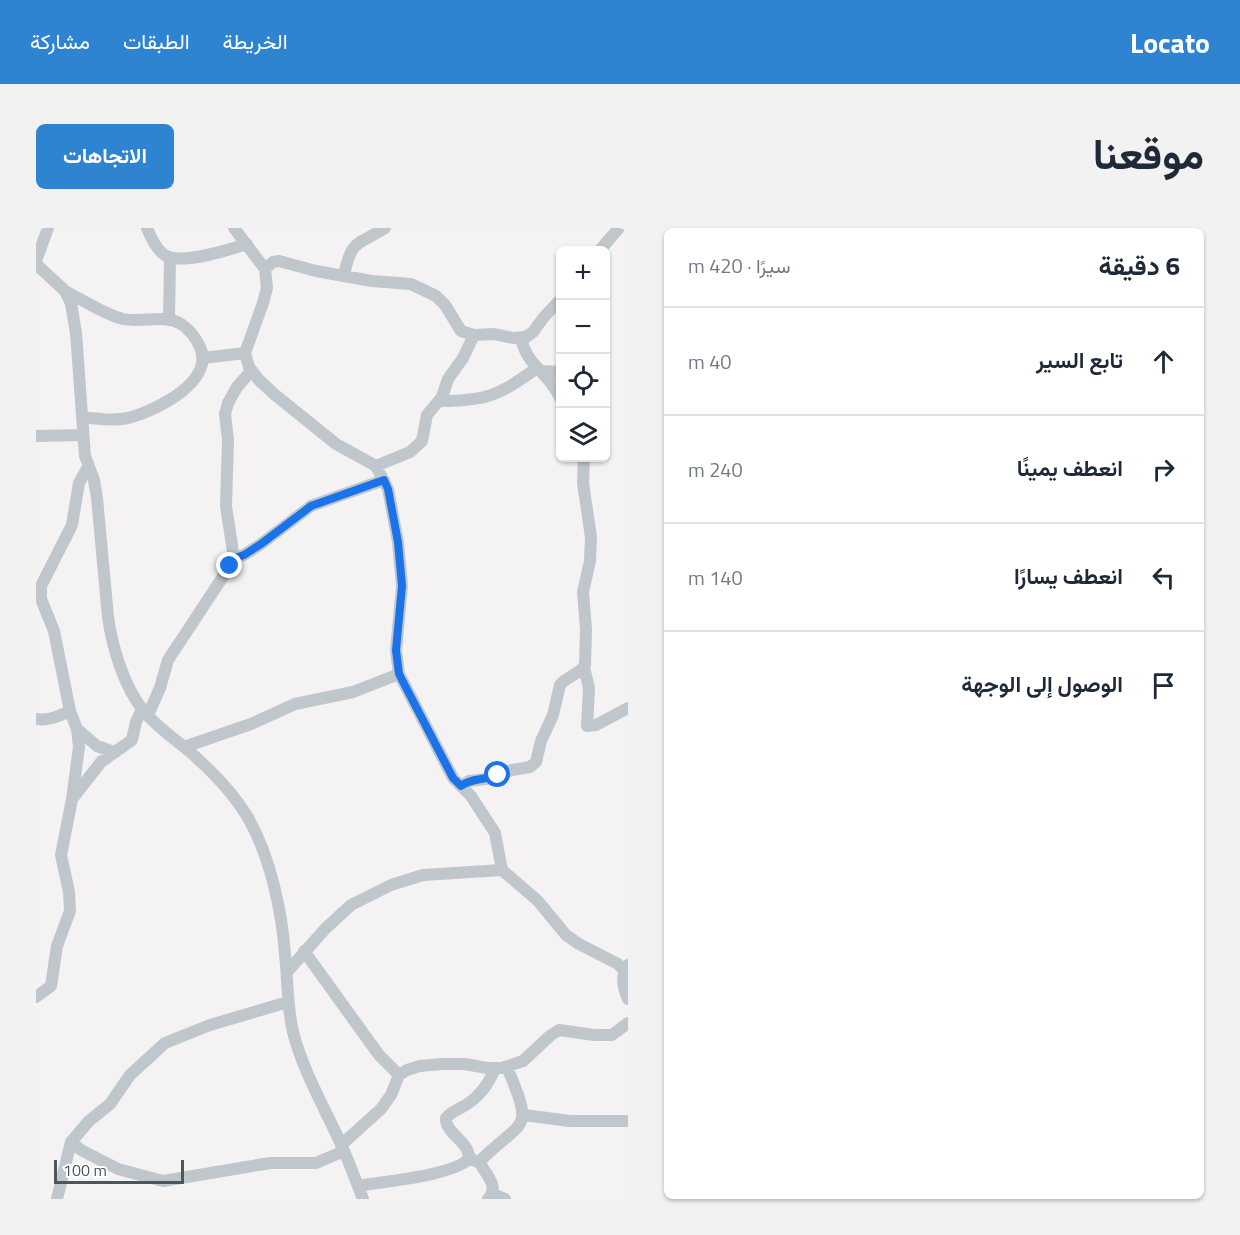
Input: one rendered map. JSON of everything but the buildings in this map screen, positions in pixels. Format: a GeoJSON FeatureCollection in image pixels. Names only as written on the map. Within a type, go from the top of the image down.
{"type":"FeatureCollection","features":[{"type":"Feature","properties":{"kind":"street"},"geometry":{"type":"LineString","coordinates":[[48,228],[37,256],[65,291],[71,303],[76,333],[83,435],[88,467],[97,498],[111,635],[121,667],[145,712],[208,769],[238,804],[256,835],[281,916],[292,1030],[306,1070],[343,1148],[363,1199]]}},
{"type":"Feature","properties":{"kind":"street"},"geometry":{"type":"LineString","coordinates":[[147,228],[156,245],[170,258],[212,256],[247,244]]}},
{"type":"Feature","properties":{"kind":"street"},"geometry":{"type":"LineString","coordinates":[[344,275],[347,261],[355,246],[385,228]]}},
{"type":"Feature","properties":{"kind":"street"},"geometry":{"type":"LineString","coordinates":[[603,246],[619,228]]}},
{"type":"Feature","properties":{"kind":"street"},"geometry":{"type":"LineString","coordinates":[[237,230],[265,269],[267,288],[264,303],[245,352],[245,360],[251,371],[274,394],[336,444],[376,466],[388,489],[402,578],[396,650],[399,674],[420,711],[444,763],[453,778],[471,796],[495,833],[502,870],[538,901],[566,934],[579,944],[626,967],[623,985],[628,999]]}},
{"type":"Feature","properties":{"kind":"street"},"geometry":{"type":"LineString","coordinates":[[169,320],[170,258]]}},
{"type":"Feature","properties":{"kind":"street"},"geometry":{"type":"LineString","coordinates":[[265,269],[276,261],[372,281],[404,282],[428,291],[441,300],[461,331],[474,335],[494,334],[521,338],[533,333],[556,305]]}},
{"type":"Feature","properties":{"kind":"street"},"geometry":{"type":"LineString","coordinates":[[65,291],[122,319],[169,320],[181,324],[202,350],[202,367],[192,384],[171,399],[145,412],[112,420],[83,417]]}},
{"type":"Feature","properties":{"kind":"street"},"geometry":{"type":"LineString","coordinates":[[376,466],[410,452],[419,444],[424,437],[427,415],[440,401],[447,379],[463,358],[474,335]]}},
{"type":"Feature","properties":{"kind":"street"},"geometry":{"type":"LineString","coordinates":[[521,338],[526,357],[552,383],[556,390]]}},
{"type":"Feature","properties":{"kind":"street"},"geometry":{"type":"LineString","coordinates":[[203,358],[245,352]]}},
{"type":"Feature","properties":{"kind":"street"},"geometry":{"type":"LineString","coordinates":[[440,401],[473,400],[498,394],[539,370],[556,372]]}},
{"type":"Feature","properties":{"kind":"street"},"geometry":{"type":"LineString","coordinates":[[72,799],[101,762],[132,740],[136,722],[160,688],[168,660],[225,574],[232,559],[225,492],[228,440],[225,414],[237,387],[251,371]]}},
{"type":"Feature","properties":{"kind":"street"},"geometry":{"type":"LineString","coordinates":[[36,436],[83,435]]}},
{"type":"Feature","properties":{"kind":"street"},"geometry":{"type":"LineString","coordinates":[[583,464],[591,537],[590,561],[583,592],[586,653],[584,667],[589,688],[587,726],[596,725],[628,708]]}},
{"type":"Feature","properties":{"kind":"street"},"geometry":{"type":"LineString","coordinates":[[36,997],[51,986],[57,946],[70,911],[69,892],[61,855],[79,747],[77,729],[70,711],[54,631],[40,599],[38,584],[72,525],[79,483],[88,467]]}},
{"type":"Feature","properties":{"kind":"street"},"geometry":{"type":"LineString","coordinates":[[232,559],[244,555],[261,544],[311,506],[384,480]]}},
{"type":"Feature","properties":{"kind":"street"},"geometry":{"type":"LineString","coordinates":[[461,786],[469,781],[486,779],[512,770],[530,767],[536,762],[553,715],[560,685],[584,667]]}},
{"type":"Feature","properties":{"kind":"street"},"geometry":{"type":"LineString","coordinates":[[184,747],[251,724],[295,704],[319,701],[352,692],[399,674]]}},
{"type":"Feature","properties":{"kind":"street"},"geometry":{"type":"LineString","coordinates":[[36,719],[55,718],[70,711]]}},
{"type":"Feature","properties":{"kind":"street"},"geometry":{"type":"LineString","coordinates":[[77,729],[97,746],[114,752]]}},
{"type":"Feature","properties":{"kind":"street"},"geometry":{"type":"LineString","coordinates":[[287,972],[304,951],[351,905],[391,885],[423,875],[502,870]]}},
{"type":"Feature","properties":{"kind":"street"},"geometry":{"type":"LineString","coordinates":[[304,951],[379,1055],[399,1075]]}},
{"type":"Feature","properties":{"kind":"street"},"geometry":{"type":"LineString","coordinates":[[57,1199],[71,1142],[89,1121],[110,1104],[130,1075],[165,1043],[210,1025],[288,1002]]}},
{"type":"Feature","properties":{"kind":"street"},"geometry":{"type":"LineString","coordinates":[[71,1142],[81,1150],[118,1169],[163,1181],[270,1163],[316,1163],[343,1148],[381,1109],[391,1095],[399,1075],[407,1070],[420,1066],[465,1064],[501,1067],[523,1061],[555,1032],[563,1029],[594,1035],[612,1035],[628,1023]]}},
{"type":"Feature","properties":{"kind":"street"},"geometry":{"type":"LineString","coordinates":[[358,1186],[446,1171],[460,1166],[474,1160],[520,1127],[524,1115],[519,1095],[501,1067]]}},
{"type":"Feature","properties":{"kind":"street"},"geometry":{"type":"LineString","coordinates":[[496,1197],[492,1183],[468,1149],[446,1125],[446,1118],[451,1112],[476,1098],[501,1067]]}},
{"type":"Feature","properties":{"kind":"street"},"geometry":{"type":"LineString","coordinates":[[524,1115],[570,1121],[628,1121]]}},
{"type":"Feature","properties":{"kind":"route"},"geometry":{"type":"LineString","coordinates":[[230,566],[232,559],[244,555],[261,544],[311,506],[384,480],[388,489],[401,570],[402,599],[396,650],[399,674],[453,778],[461,786],[465,782],[479,781],[498,775]]}}]}
